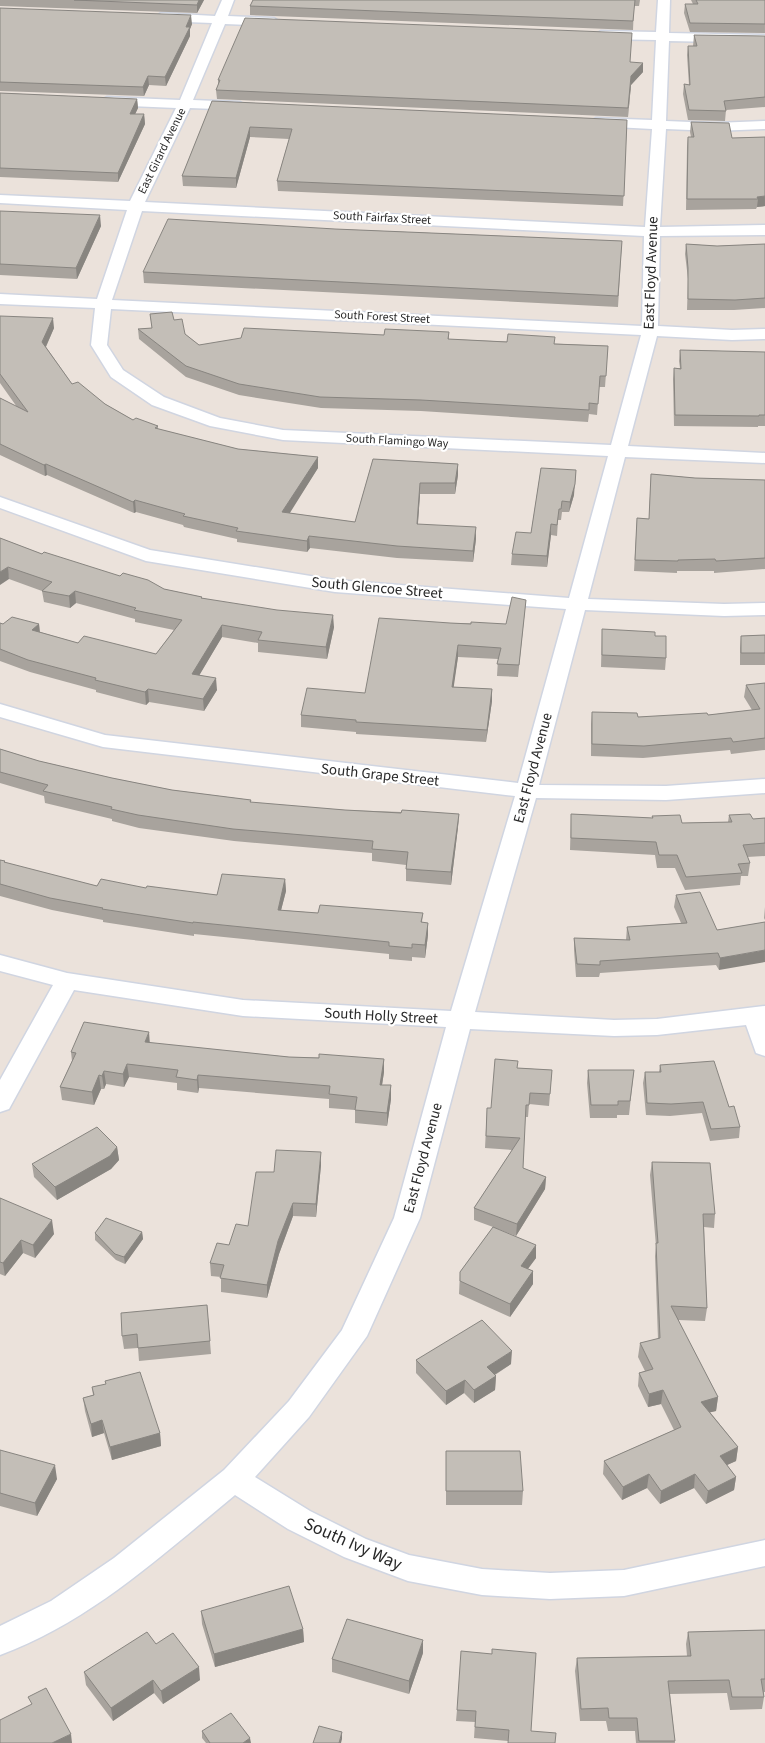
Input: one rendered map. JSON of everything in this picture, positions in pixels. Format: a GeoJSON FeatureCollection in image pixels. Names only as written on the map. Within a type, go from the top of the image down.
{"type":"FeatureCollection","features":[{"type":"Feature","properties":{"kind":"street","name":"East Girard Avenue"},"geometry":{"type":"LineString","coordinates":[[103,304],[136,205],[185,104],[228,0]]}},
{"type":"Feature","properties":{"kind":"street","name":"East Floyd Avenue"},"geometry":{"type":"LineString","coordinates":[[234,1480],[299,1408],[353,1336],[407,1218],[461,1020],[527,791],[616,452],[650,331],[652,232],[664,0]]}},
{"type":"Feature","properties":{"kind":"street"},"geometry":{"type":"LineString","coordinates":[[150,17],[288,22]]}},
{"type":"Feature","properties":{"kind":"street"},"geometry":{"type":"LineString","coordinates":[[583,34],[765,39]]}},
{"type":"Feature","properties":{"kind":"street"},"geometry":{"type":"LineString","coordinates":[[98,100],[254,107]]}},
{"type":"Feature","properties":{"kind":"street"},"geometry":{"type":"LineString","coordinates":[[580,122],[715,127],[765,125]]}},
{"type":"Feature","properties":{"kind":"street","name":"South Fairfax Street"},"geometry":{"type":"LineString","coordinates":[[0,199],[652,232],[765,230]]}},
{"type":"Feature","properties":{"kind":"street","name":"South Forest Street"},"geometry":{"type":"LineString","coordinates":[[0,299],[732,335],[765,334]]}},
{"type":"Feature","properties":{"kind":"street","name":"South Flamingo Way"},"geometry":{"type":"LineString","coordinates":[[103,304],[100,344],[117,373],[158,401],[216,422],[283,435],[765,458]]}},
{"type":"Feature","properties":{"kind":"street","name":"South Glencoe Street"},"geometry":{"type":"LineString","coordinates":[[0,502],[146,555],[335,586],[577,604],[724,610],[765,609]]}},
{"type":"Feature","properties":{"kind":"street","name":"South Grape Street"},"geometry":{"type":"LineString","coordinates":[[0,710],[103,741],[527,791],[666,793],[765,786]]}},
{"type":"Feature","properties":{"kind":"street","name":"South Holly Street"},"geometry":{"type":"LineString","coordinates":[[0,963],[67,981],[243,1008],[614,1028],[657,1026],[760,1015]]}},
{"type":"Feature","properties":{"kind":"street"},"geometry":{"type":"LineString","coordinates":[[0,1104],[67,981]]}},
{"type":"Feature","properties":{"kind":"street"},"geometry":{"type":"LineString","coordinates":[[760,1015],[765,1047]]}},
{"type":"Feature","properties":{"kind":"street"},"geometry":{"type":"LineString","coordinates":[[0,1641],[62,1611],[78,1600],[125,1567],[234,1480]]}},
{"type":"Feature","properties":{"kind":"street","name":"South Ivy Way"},"geometry":{"type":"LineString","coordinates":[[234,1480],[299,1520],[356,1548],[408,1568],[482,1582],[550,1586],[624,1583],[765,1554]]}},
{"type":"Feature","properties":{"kind":"building"},"geometry":{"type":"Polygon","coordinates":[[[74,0],[199,0],[197,5],[74,0]]]}},
{"type":"Feature","properties":{"kind":"building"},"geometry":{"type":"Polygon","coordinates":[[[253,0],[635,0],[633,21],[250,6],[253,0]]]}},
{"type":"Feature","properties":{"kind":"building"},"geometry":{"type":"Polygon","coordinates":[[[696,0],[765,0],[765,24],[690,23],[685,4],[698,4],[696,0]]]}},
{"type":"Feature","properties":{"kind":"building"},"geometry":{"type":"Polygon","coordinates":[[[0,8],[191,15],[186,27],[190,27],[165,77],[148,76],[143,87],[0,82],[0,8]]]}},
{"type":"Feature","properties":{"kind":"building"},"geometry":{"type":"Polygon","coordinates":[[[245,18],[632,33],[630,62],[643,63],[631,76],[628,108],[216,90],[220,80],[218,80],[245,18]]]}},
{"type":"Feature","properties":{"kind":"building"},"geometry":{"type":"Polygon","coordinates":[[[694,35],[765,36],[765,97],[724,101],[726,111],[689,110],[684,84],[690,85],[688,46],[697,46],[694,35]]]}},
{"type":"Feature","properties":{"kind":"building"},"geometry":{"type":"Polygon","coordinates":[[[0,93],[137,99],[130,114],[144,114],[118,173],[0,168],[0,93]]]}},
{"type":"Feature","properties":{"kind":"building"},"geometry":{"type":"Polygon","coordinates":[[[212,101],[627,120],[624,196],[277,181],[292,129],[250,127],[236,178],[182,176],[212,101]]]}},
{"type":"Feature","properties":{"kind":"building"},"geometry":{"type":"Polygon","coordinates":[[[691,122],[729,123],[732,138],[765,137],[765,196],[757,197],[758,199],[687,199],[688,137],[694,137],[691,122]]]}},
{"type":"Feature","properties":{"kind":"building"},"geometry":{"type":"Polygon","coordinates":[[[0,211],[100,215],[76,268],[0,264],[0,211]]]}},
{"type":"Feature","properties":{"kind":"building"},"geometry":{"type":"Polygon","coordinates":[[[168,219],[335,229],[622,241],[618,296],[143,272],[168,219]]]}},
{"type":"Feature","properties":{"kind":"building"},"geometry":{"type":"Polygon","coordinates":[[[686,244],[717,246],[765,244],[765,298],[735,300],[688,299],[686,244]]]}},
{"type":"Feature","properties":{"kind":"building"},"geometry":{"type":"Polygon","coordinates":[[[172,312],[174,320],[182,319],[185,334],[199,345],[241,338],[244,328],[384,335],[385,329],[449,332],[448,339],[507,342],[508,334],[555,337],[554,344],[608,346],[606,376],[600,376],[598,404],[589,403],[589,410],[421,400],[320,397],[239,384],[186,366],[138,329],[152,328],[150,314],[172,312]]]}},
{"type":"Feature","properties":{"kind":"building"},"geometry":{"type":"Polygon","coordinates":[[[0,316],[53,318],[42,342],[72,384],[78,382],[105,404],[133,420],[136,418],[158,426],[155,428],[238,449],[318,457],[282,512],[355,522],[373,459],[458,464],[455,483],[420,483],[417,524],[476,527],[473,551],[397,546],[309,536],[307,541],[236,531],[238,528],[183,516],[185,514],[135,500],[133,502],[46,464],[44,465],[0,444],[0,398],[28,412],[0,374],[0,316]]]}},
{"type":"Feature","properties":{"kind":"building"},"geometry":{"type":"Polygon","coordinates":[[[680,350],[765,352],[765,415],[675,415],[674,368],[681,369],[680,350]]]}},
{"type":"Feature","properties":{"kind":"building"},"geometry":{"type":"Polygon","coordinates":[[[541,468],[576,470],[575,484],[570,502],[562,501],[557,525],[551,524],[547,556],[512,554],[516,532],[531,533],[541,468]]]}},
{"type":"Feature","properties":{"kind":"building"},"geometry":{"type":"Polygon","coordinates":[[[651,474],[695,478],[765,480],[765,558],[716,561],[715,559],[678,561],[635,560],[637,518],[649,519],[651,474]]]}},
{"type":"Feature","properties":{"kind":"building"},"geometry":{"type":"Polygon","coordinates":[[[0,538],[42,554],[44,552],[120,576],[123,573],[148,580],[164,589],[201,598],[277,610],[333,615],[326,647],[258,640],[262,632],[222,625],[192,674],[216,678],[203,699],[148,689],[145,692],[95,680],[96,678],[28,660],[0,649],[0,623],[3,624],[12,617],[39,624],[32,630],[78,643],[84,636],[156,654],[182,620],[134,610],[136,608],[75,591],[69,596],[42,591],[52,582],[8,567],[0,572],[0,538]]]}},
{"type":"Feature","properties":{"kind":"building"},"geometry":{"type":"Polygon","coordinates":[[[512,597],[526,600],[519,665],[497,664],[501,648],[458,645],[452,687],[492,689],[487,730],[356,722],[356,720],[301,715],[307,688],[365,693],[379,618],[471,624],[471,622],[506,624],[512,597]]]}},
{"type":"Feature","properties":{"kind":"building"},"geometry":{"type":"Polygon","coordinates":[[[602,629],[655,632],[655,636],[666,636],[666,658],[602,655],[602,629]]]}},
{"type":"Feature","properties":{"kind":"building"},"geometry":{"type":"Polygon","coordinates":[[[765,635],[765,653],[741,653],[741,636],[765,635]]]}},
{"type":"Feature","properties":{"kind":"building"},"geometry":{"type":"Polygon","coordinates":[[[765,683],[765,738],[733,742],[731,738],[644,746],[592,744],[592,712],[637,713],[638,717],[707,713],[708,715],[760,709],[746,685],[765,683]]]}},
{"type":"Feature","properties":{"kind":"building"},"geometry":{"type":"Polygon","coordinates":[[[0,749],[39,761],[112,778],[172,790],[251,800],[250,802],[345,810],[401,813],[402,810],[459,814],[451,872],[406,869],[408,852],[372,849],[373,841],[233,829],[138,815],[43,791],[48,785],[0,772],[0,749]]]}},
{"type":"Feature","properties":{"kind":"building"},"geometry":{"type":"Polygon","coordinates":[[[571,814],[653,818],[652,816],[680,815],[682,823],[732,822],[729,815],[750,814],[753,819],[765,818],[765,843],[743,845],[750,863],[738,864],[742,873],[686,877],[677,855],[659,855],[656,842],[571,838],[571,814]]]}},
{"type":"Feature","properties":{"kind":"building"},"geometry":{"type":"Polygon","coordinates":[[[0,860],[97,886],[101,879],[146,888],[147,886],[217,895],[222,874],[285,879],[278,910],[318,913],[320,905],[423,913],[421,922],[428,923],[425,945],[412,944],[412,948],[389,946],[389,942],[193,923],[102,909],[50,898],[0,884],[0,860]]]}},
{"type":"Feature","properties":{"kind":"building"},"geometry":{"type":"Polygon","coordinates":[[[700,892],[717,930],[765,922],[765,950],[720,958],[718,953],[600,961],[600,965],[577,964],[574,938],[630,940],[627,927],[687,923],[676,895],[700,892]]]}},
{"type":"Feature","properties":{"kind":"building"},"geometry":{"type":"Polygon","coordinates":[[[84,1022],[149,1032],[145,1042],[289,1057],[319,1058],[319,1054],[384,1059],[380,1085],[391,1085],[387,1113],[355,1110],[357,1097],[329,1094],[330,1086],[198,1075],[197,1080],[176,1077],[178,1070],[127,1064],[123,1074],[104,1071],[102,1076],[99,1075],[92,1092],[60,1087],[76,1053],[71,1052],[84,1022]]]}},
{"type":"Feature","properties":{"kind":"building"},"geometry":{"type":"Polygon","coordinates":[[[495,1059],[518,1061],[517,1068],[552,1070],[550,1094],[530,1093],[529,1105],[526,1105],[523,1168],[546,1177],[517,1224],[474,1208],[520,1138],[486,1136],[487,1108],[491,1108],[495,1059]]]}},
{"type":"Feature","properties":{"kind":"building"},"geometry":{"type":"Polygon","coordinates":[[[714,1061],[729,1107],[734,1106],[740,1127],[711,1129],[703,1102],[647,1103],[645,1072],[661,1072],[660,1065],[714,1061]]]}},
{"type":"Feature","properties":{"kind":"building"},"geometry":{"type":"Polygon","coordinates":[[[588,1070],[634,1070],[630,1101],[618,1101],[618,1105],[591,1105],[588,1070]]]}},
{"type":"Feature","properties":{"kind":"building"},"geometry":{"type":"Polygon","coordinates":[[[97,1127],[117,1147],[110,1156],[55,1187],[32,1164],[97,1127]]]}},
{"type":"Feature","properties":{"kind":"building"},"geometry":{"type":"Polygon","coordinates":[[[276,1150],[321,1152],[316,1204],[293,1203],[278,1241],[267,1285],[220,1278],[224,1265],[210,1263],[217,1243],[229,1245],[236,1224],[248,1226],[256,1172],[274,1172],[276,1150]]]}},
{"type":"Feature","properties":{"kind":"building"},"geometry":{"type":"Polygon","coordinates":[[[652,1162],[710,1163],[715,1214],[703,1214],[707,1308],[671,1306],[718,1397],[701,1402],[738,1447],[720,1456],[736,1477],[708,1491],[695,1474],[661,1491],[649,1474],[623,1487],[604,1461],[681,1427],[663,1390],[649,1394],[639,1373],[653,1369],[640,1343],[660,1338],[656,1243],[658,1243],[652,1162]]]}},
{"type":"Feature","properties":{"kind":"building"},"geometry":{"type":"Polygon","coordinates":[[[0,1198],[52,1220],[33,1245],[21,1240],[3,1263],[0,1262],[0,1198]]]}},
{"type":"Feature","properties":{"kind":"building"},"geometry":{"type":"Polygon","coordinates":[[[106,1218],[142,1232],[124,1257],[115,1254],[95,1233],[106,1218]]]}},
{"type":"Feature","properties":{"kind":"building"},"geometry":{"type":"Polygon","coordinates":[[[493,1227],[536,1245],[521,1266],[533,1271],[510,1304],[460,1281],[460,1272],[493,1227]]]}},
{"type":"Feature","properties":{"kind":"building"},"geometry":{"type":"Polygon","coordinates":[[[207,1305],[210,1341],[138,1348],[137,1334],[122,1336],[121,1313],[207,1305]]]}},
{"type":"Feature","properties":{"kind":"building"},"geometry":{"type":"Polygon","coordinates":[[[482,1320],[512,1351],[487,1367],[496,1376],[474,1390],[465,1380],[446,1391],[416,1360],[482,1320]]]}},
{"type":"Feature","properties":{"kind":"building"},"geometry":{"type":"Polygon","coordinates":[[[140,1372],[160,1433],[110,1447],[102,1420],[91,1424],[83,1398],[94,1395],[92,1387],[106,1384],[105,1381],[140,1372]]]}},
{"type":"Feature","properties":{"kind":"building"},"geometry":{"type":"Polygon","coordinates":[[[0,1450],[55,1465],[35,1503],[0,1493],[0,1450]]]}},
{"type":"Feature","properties":{"kind":"building"},"geometry":{"type":"Polygon","coordinates":[[[446,1451],[520,1451],[523,1491],[446,1491],[446,1451]]]}},
{"type":"Feature","properties":{"kind":"building"},"geometry":{"type":"Polygon","coordinates":[[[289,1586],[303,1629],[214,1654],[201,1611],[289,1586]]]}},
{"type":"Feature","properties":{"kind":"building"},"geometry":{"type":"Polygon","coordinates":[[[347,1619],[423,1640],[409,1681],[332,1659],[347,1619]]]}},
{"type":"Feature","properties":{"kind":"building"},"geometry":{"type":"Polygon","coordinates":[[[765,1630],[765,1679],[761,1679],[764,1697],[732,1697],[729,1680],[668,1681],[675,1741],[639,1741],[637,1718],[609,1718],[608,1708],[581,1709],[577,1658],[691,1656],[688,1632],[765,1630]]]}},
{"type":"Feature","properties":{"kind":"building"},"geometry":{"type":"Polygon","coordinates":[[[147,1632],[156,1644],[173,1633],[199,1667],[161,1691],[153,1680],[111,1708],[84,1672],[147,1632]]]}},
{"type":"Feature","properties":{"kind":"building"},"geometry":{"type":"Polygon","coordinates":[[[492,1649],[536,1653],[531,1731],[556,1733],[555,1743],[508,1743],[509,1730],[475,1727],[476,1711],[457,1710],[461,1651],[492,1654],[492,1649]]]}},
{"type":"Feature","properties":{"kind":"building"},"geometry":{"type":"Polygon","coordinates":[[[46,1688],[71,1734],[52,1743],[0,1743],[0,1720],[32,1704],[28,1697],[46,1688]]]}},
{"type":"Feature","properties":{"kind":"building"},"geometry":{"type":"Polygon","coordinates":[[[231,1713],[250,1738],[243,1743],[210,1743],[202,1731],[231,1713]]]}},
{"type":"Feature","properties":{"kind":"building"},"geometry":{"type":"Polygon","coordinates":[[[319,1726],[342,1732],[339,1743],[313,1743],[319,1726]]]}}]}
